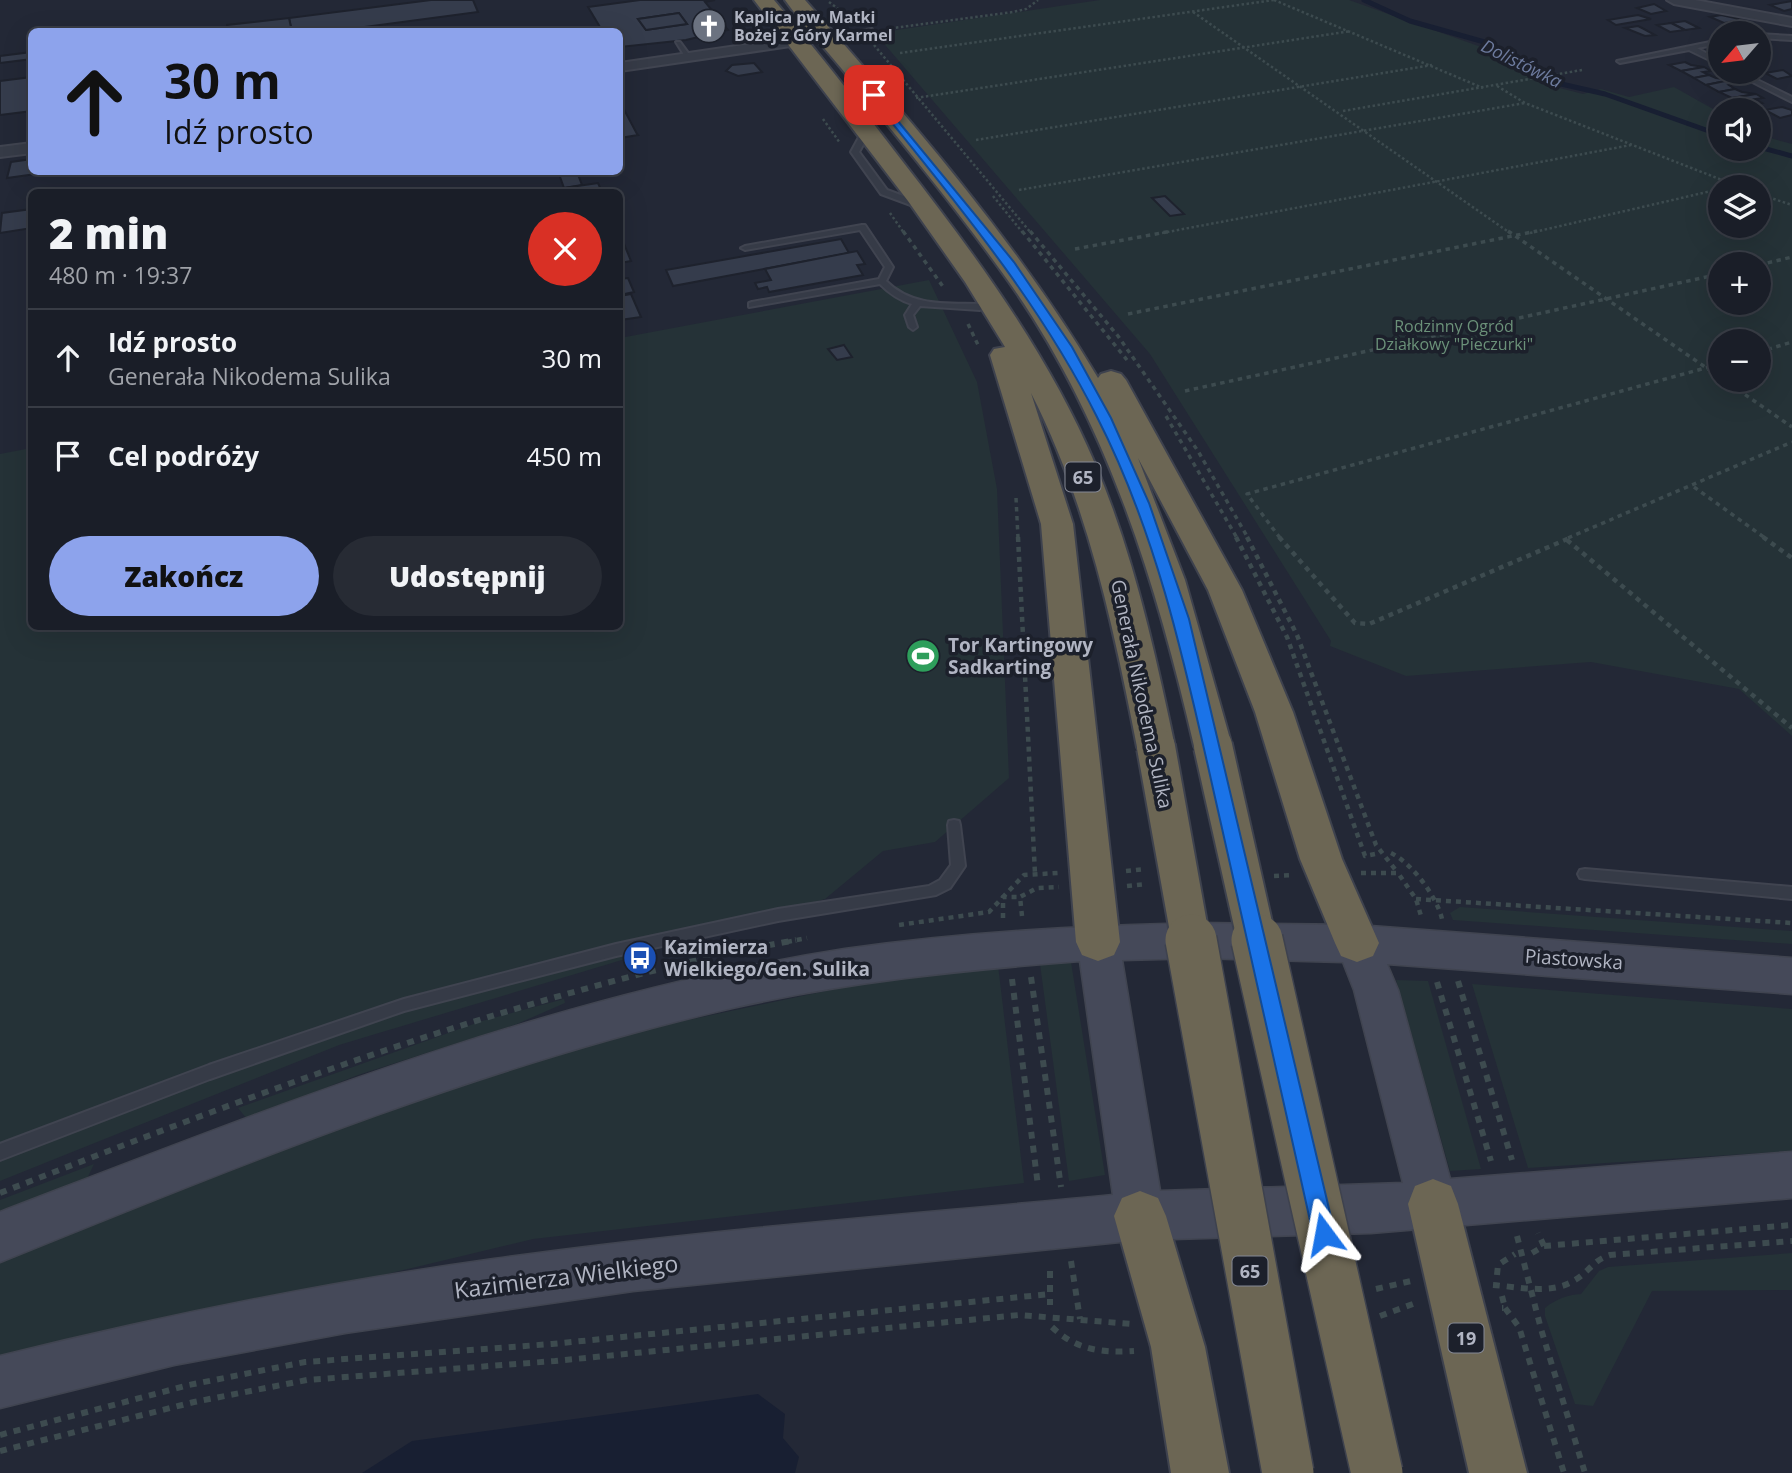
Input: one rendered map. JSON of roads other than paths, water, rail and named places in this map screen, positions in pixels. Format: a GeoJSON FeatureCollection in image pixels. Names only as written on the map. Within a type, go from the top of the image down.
{"type":"FeatureCollection","features":[{"type":"Feature","properties":{"kind":"highway","name":"Generała Nikodema Sulika"},"geometry":{"type":"LineString","coordinates":[[764,0],[799,41],[979,279],[1021,346],[1069,441],[1099,515],[1128,612],[1156,747],[1288,1473]]}},
{"type":"Feature","properties":{"kind":"highway","name":"65"},"geometry":{"type":"LineString","coordinates":[[795,0],[953,191],[1037,304],[1066,347],[1105,418],[1143,503],[1182,619],[1213,746],[1377,1473]]}},
{"type":"Feature","properties":{"kind":"highway"},"geometry":{"type":"LineString","coordinates":[[953,191],[1013,246],[1096,353],[1180,502],[1225,590],[1251,651],[1321,859],[1357,943]]}},
{"type":"Feature","properties":{"kind":"highway"},"geometry":{"type":"LineString","coordinates":[[937,221],[963,280],[972,312],[1010,370],[1057,524],[1098,942]]}},
{"type":"Feature","properties":{"kind":"highway","name":"19"},"geometry":{"type":"LineString","coordinates":[[1433,1203],[1498,1473]]}},
{"type":"Feature","properties":{"kind":"highway"},"geometry":{"type":"LineString","coordinates":[[1140,1216],[1178,1347],[1200,1473]]}},
{"type":"Feature","properties":{"kind":"main road","name":"Piastowska"},"geometry":{"type":"LineString","coordinates":[[1098,942],[1249,939],[1357,943],[1792,975]]}},
{"type":"Feature","properties":{"kind":"main road"},"geometry":{"type":"LineString","coordinates":[[0,1237],[334,1106],[528,1041],[632,1012],[845,967],[1007,948],[1098,942],[1140,1216]]}},
{"type":"Feature","properties":{"kind":"main road"},"geometry":{"type":"LineString","coordinates":[[1357,943],[1376,990],[1433,1203],[1792,1175]]}},
{"type":"Feature","properties":{"kind":"main road","name":"Kazimierza Wielkiego"},"geometry":{"type":"LineString","coordinates":[[0,1382],[174,1339],[345,1307],[633,1266],[1140,1216],[1371,1209],[1433,1203]]}},
{"type":"Feature","properties":{"kind":"street"},"geometry":{"type":"LineString","coordinates":[[1674,0],[1792,22]]}},
{"type":"Feature","properties":{"kind":"street"},"geometry":{"type":"LineString","coordinates":[[623,67],[799,41]]}},
{"type":"Feature","properties":{"kind":"street"},"geometry":{"type":"LineString","coordinates":[[0,152],[28,148]]}},
{"type":"Feature","properties":{"kind":"lane"},"geometry":{"type":"LineString","coordinates":[[827,37],[872,31]]}},
{"type":"Feature","properties":{"kind":"lane"},"geometry":{"type":"LineString","coordinates":[[1771,37],[1792,38]]}},
{"type":"Feature","properties":{"kind":"lane"},"geometry":{"type":"LineString","coordinates":[[678,43],[688,57]]}},
{"type":"Feature","properties":{"kind":"lane"},"geometry":{"type":"LineString","coordinates":[[1620,61],[1708,44]]}},
{"type":"Feature","properties":{"kind":"lane"},"geometry":{"type":"LineString","coordinates":[[1689,47],[1708,57]]}},
{"type":"Feature","properties":{"kind":"lane"},"geometry":{"type":"LineString","coordinates":[[1761,84],[1792,100]]}},
{"type":"Feature","properties":{"kind":"lane"},"geometry":{"type":"LineString","coordinates":[[745,248],[862,228],[889,267],[882,281]]}},
{"type":"Feature","properties":{"kind":"lane"},"geometry":{"type":"LineString","coordinates":[[882,281],[896,295],[917,304],[972,312]]}},
{"type":"Feature","properties":{"kind":"lane"},"geometry":{"type":"LineString","coordinates":[[752,305],[882,281]]}},
{"type":"Feature","properties":{"kind":"lane"},"geometry":{"type":"LineString","coordinates":[[913,327],[909,315],[917,304]]}},
{"type":"Feature","properties":{"kind":"lane"},"geometry":{"type":"LineString","coordinates":[[0,1152],[209,1072],[416,1002],[630,947],[778,915],[931,891],[945,884],[958,866],[954,825]]}},
{"type":"Feature","properties":{"kind":"lane"},"geometry":{"type":"LineString","coordinates":[[1586,874],[1792,892]]}},
{"type":"Feature","properties":{"kind":"water"},"geometry":{"type":"Polygon","coordinates":[[[758,1394],[785,1414],[783,1438],[799,1457],[795,1473],[362,1473],[412,1441],[758,1394]]]}},
{"type":"Feature","properties":{"kind":"waterway","name":"Dolistówka"},"geometry":{"type":"LineString","coordinates":[[1364,0],[1410,21],[1488,43],[1557,83],[1605,94],[1708,131]]}},
{"type":"Feature","properties":{"kind":"waterway","name":"Dolistówka"},"geometry":{"type":"LineString","coordinates":[[1771,150],[1792,156]]}},
{"type":"Feature","properties":{"kind":"place","name":"Kaplica pw. Matki Bożej z Góry Karmel"},"geometry":{"type":"Point","coordinates":[709,26]}},
{"type":"Feature","properties":{"kind":"place","name":"Tor Kartingowy Sadkarting"},"geometry":{"type":"Point","coordinates":[923,656]}},
{"type":"Feature","properties":{"kind":"place","name":"Kazimierza Wielkiego/Gen. Sulika"},"geometry":{"type":"Point","coordinates":[640,958]}},
{"type":"Feature","properties":{"kind":"park label","name":"Rodzinny Ogród Działkowy \"Pieczurki\""},"geometry":{"type":"Point","coordinates":[1454,335]}}]}
